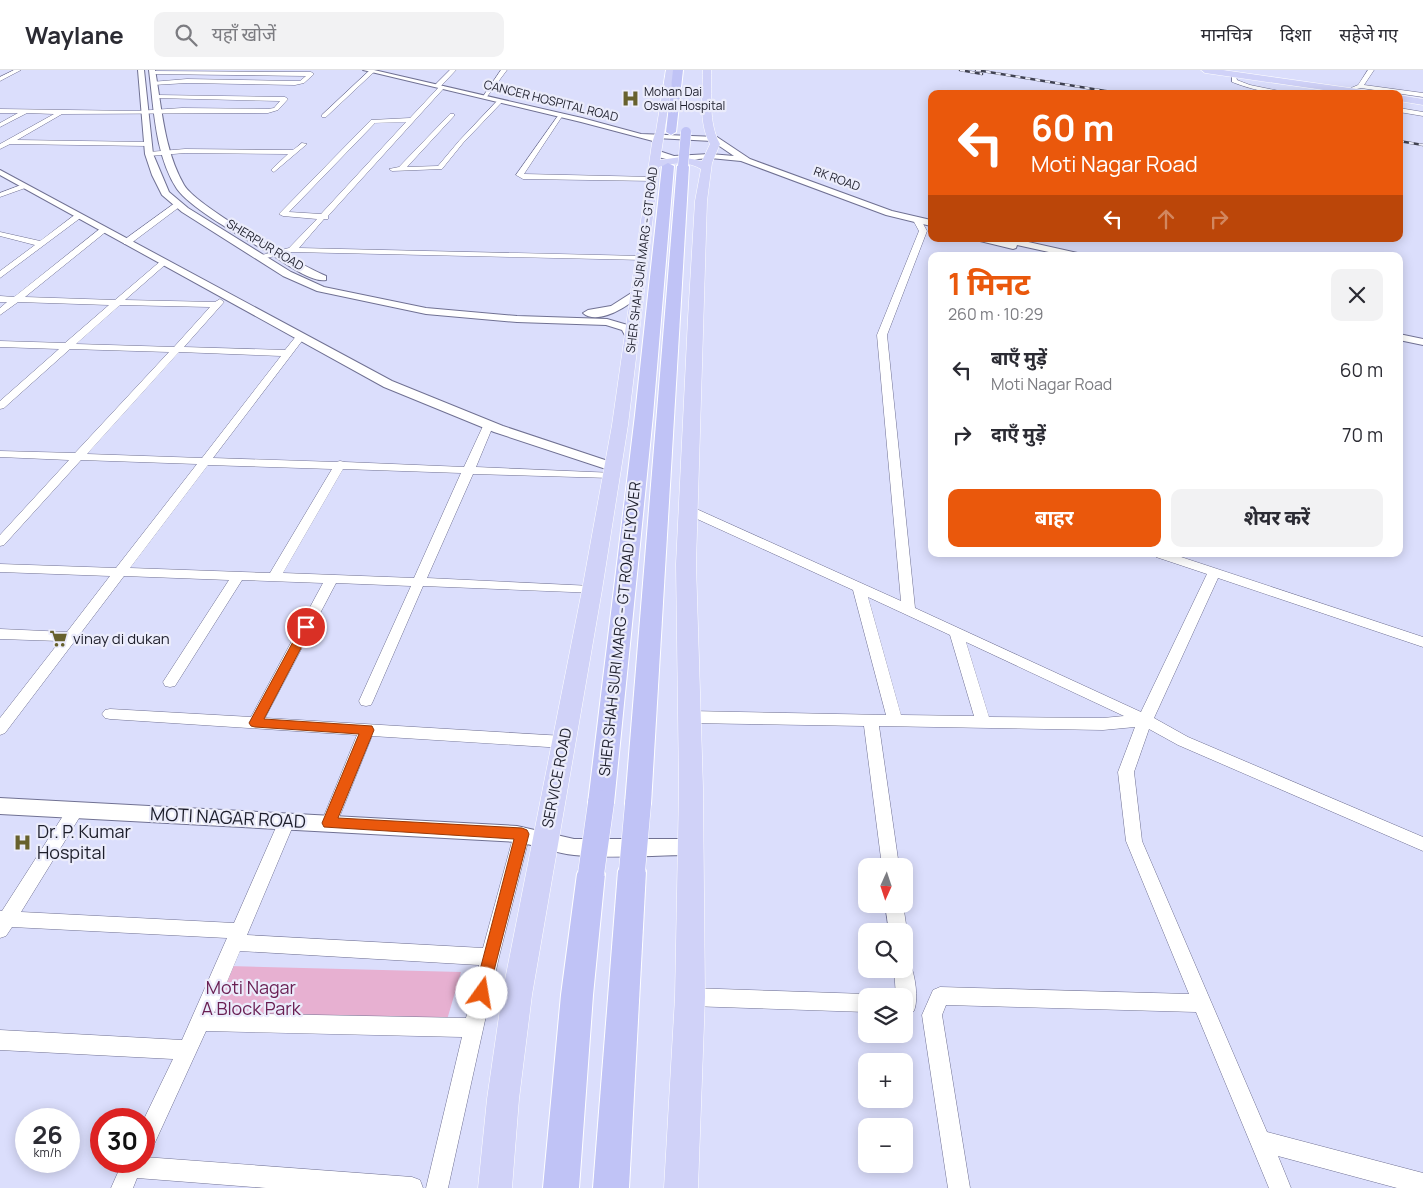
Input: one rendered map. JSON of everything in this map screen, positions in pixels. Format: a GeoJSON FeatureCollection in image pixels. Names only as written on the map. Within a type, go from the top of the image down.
{"type":"FeatureCollection","features":[{"type":"Feature","properties":{"kind":"highway","name":"SHER SHAH SURI MARG - GT ROAD FLYOVER"},"geometry":{"type":"LineString","coordinates":[[561,1188],[577,995],[601,803],[644,415],[661,166],[671,132],[678,70]]}},
{"type":"Feature","properties":{"kind":"highway","name":"SHER SHAH SURI MARG - GT ROAD FLYOVER"},"geometry":{"type":"LineString","coordinates":[[612,1188],[632,871],[686,128]]}},
{"type":"Feature","properties":{"kind":"main road"},"geometry":{"type":"LineString","coordinates":[[657,144],[670,70]]}},
{"type":"Feature","properties":{"kind":"main road"},"geometry":{"type":"LineString","coordinates":[[682,1188],[690,997],[691,847],[686,564],[701,210],[707,162],[714,148],[714,139],[709,133],[708,124],[707,70]]}},
{"type":"Feature","properties":{"kind":"main road"},"geometry":{"type":"LineString","coordinates":[[1205,70],[1353,90]]}},
{"type":"Feature","properties":{"kind":"main road"},"geometry":{"type":"LineString","coordinates":[[1194,71],[1353,90]]}},
{"type":"Feature","properties":{"kind":"main road"},"geometry":{"type":"LineString","coordinates":[[1403,101],[1423,104]]}},
{"type":"Feature","properties":{"kind":"main road","name":"SHER SHAH SURI MARG - GT ROAD"},"geometry":{"type":"LineString","coordinates":[[628,369],[636,293],[652,179],[661,166],[657,144]]}},
{"type":"Feature","properties":{"kind":"main road"},"geometry":{"type":"LineString","coordinates":[[661,166],[667,162],[683,161],[698,164],[707,162]]}},
{"type":"Feature","properties":{"kind":"main road","name":"SERVICE ROAD"},"geometry":{"type":"LineString","coordinates":[[495,1188],[503,1099],[517,994],[592,590],[628,369]]}},
{"type":"Feature","properties":{"kind":"street"},"geometry":{"type":"LineString","coordinates":[[2,77],[18,70]]}},
{"type":"Feature","properties":{"kind":"street","name":"SHERPUR ROAD"},"geometry":{"type":"LineString","coordinates":[[141,70],[149,154],[165,193],[181,207],[287,274],[309,284],[355,297],[426,311],[519,315]]}},
{"type":"Feature","properties":{"kind":"street"},"geometry":{"type":"LineString","coordinates":[[292,250],[411,120],[453,70]]}},
{"type":"Feature","properties":{"kind":"street"},"geometry":{"type":"LineString","coordinates":[[484,97],[504,70]]}},
{"type":"Feature","properties":{"kind":"street"},"geometry":{"type":"LineString","coordinates":[[1353,90],[1371,70]]}},
{"type":"Feature","properties":{"kind":"street"},"geometry":{"type":"LineString","coordinates":[[324,116],[369,71]]}},
{"type":"Feature","properties":{"kind":"street","name":"CANCER HOSPITAL ROAD"},"geometry":{"type":"LineString","coordinates":[[369,71],[500,100],[644,136],[652,139],[657,144]]}},
{"type":"Feature","properties":{"kind":"street"},"geometry":{"type":"LineString","coordinates":[[152,75],[313,72]]}},
{"type":"Feature","properties":{"kind":"street"},"geometry":{"type":"LineString","coordinates":[[152,75],[296,83],[302,82],[313,72]]}},
{"type":"Feature","properties":{"kind":"street","name":"SHERPUR ROAD"},"geometry":{"type":"LineString","coordinates":[[152,75],[165,153],[181,188],[201,206],[277,254],[318,276],[373,292],[443,305],[519,315]]}},
{"type":"Feature","properties":{"kind":"street"},"geometry":{"type":"LineString","coordinates":[[1234,77],[1234,81],[1249,87],[1267,90]]}},
{"type":"Feature","properties":{"kind":"street"},"geometry":{"type":"LineString","coordinates":[[1403,94],[1423,95]]}},
{"type":"Feature","properties":{"kind":"street"},"geometry":{"type":"LineString","coordinates":[[0,111],[145,113],[158,111],[272,110],[285,99],[157,97]]}},
{"type":"Feature","properties":{"kind":"street"},"geometry":{"type":"LineString","coordinates":[[206,110],[222,98]]}},
{"type":"Feature","properties":{"kind":"street"},"geometry":{"type":"LineString","coordinates":[[392,169],[440,168],[460,142],[500,100]]}},
{"type":"Feature","properties":{"kind":"street"},"geometry":{"type":"LineString","coordinates":[[0,125],[25,111]]}},
{"type":"Feature","properties":{"kind":"street"},"geometry":{"type":"LineString","coordinates":[[1403,111],[1423,114]]}},
{"type":"Feature","properties":{"kind":"street"},"geometry":{"type":"LineString","coordinates":[[0,147],[62,112]]}},
{"type":"Feature","properties":{"kind":"street"},"geometry":{"type":"LineString","coordinates":[[400,169],[452,115]]}},
{"type":"Feature","properties":{"kind":"street"},"geometry":{"type":"LineString","coordinates":[[560,115],[520,176],[652,179]]}},
{"type":"Feature","properties":{"kind":"street"},"geometry":{"type":"LineString","coordinates":[[324,216],[283,214],[373,121],[411,120]]}},
{"type":"Feature","properties":{"kind":"street"},"geometry":{"type":"LineString","coordinates":[[9,142],[148,142],[162,138]]}},
{"type":"Feature","properties":{"kind":"street"},"geometry":{"type":"LineString","coordinates":[[657,144],[714,139],[747,161]]}},
{"type":"Feature","properties":{"kind":"street"},"geometry":{"type":"LineString","coordinates":[[274,170],[304,144]]}},
{"type":"Feature","properties":{"kind":"street","name":"SHER SHAH SURI MARG - GT ROAD"},"geometry":{"type":"LineString","coordinates":[[657,144],[661,155],[672,158],[707,162],[747,161]]}},
{"type":"Feature","properties":{"kind":"street"},"geometry":{"type":"LineString","coordinates":[[149,154],[295,152]]}},
{"type":"Feature","properties":{"kind":"street","name":"RK ROAD"},"geometry":{"type":"LineString","coordinates":[[747,161],[889,212],[928,222]]}},
{"type":"Feature","properties":{"kind":"street"},"geometry":{"type":"LineString","coordinates":[[0,172],[24,187],[163,262],[221,301],[300,337],[388,384],[488,426],[612,471]]}},
{"type":"Feature","properties":{"kind":"street"},"geometry":{"type":"LineString","coordinates":[[1,194],[24,187]]}},
{"type":"Feature","properties":{"kind":"street"},"geometry":{"type":"LineString","coordinates":[[127,242],[181,207],[201,206]]}},
{"type":"Feature","properties":{"kind":"street"},"geometry":{"type":"LineString","coordinates":[[0,275],[79,216]]}},
{"type":"Feature","properties":{"kind":"street"},"geometry":{"type":"LineString","coordinates":[[909,610],[882,335],[923,231],[917,220]]}},
{"type":"Feature","properties":{"kind":"street","name":"RK ROAD"},"geometry":{"type":"LineString","coordinates":[[917,220],[928,225]]}},
{"type":"Feature","properties":{"kind":"street"},"geometry":{"type":"LineString","coordinates":[[0,312],[104,230]]}},
{"type":"Feature","properties":{"kind":"street"},"geometry":{"type":"LineString","coordinates":[[0,234],[41,244]]}},
{"type":"Feature","properties":{"kind":"street"},"geometry":{"type":"LineString","coordinates":[[0,244],[16,238]]}},
{"type":"Feature","properties":{"kind":"street"},"geometry":{"type":"LineString","coordinates":[[995,242],[1039,252]]}},
{"type":"Feature","properties":{"kind":"street"},"geometry":{"type":"LineString","coordinates":[[1016,242],[1061,252]]}},
{"type":"Feature","properties":{"kind":"street"},"geometry":{"type":"LineString","coordinates":[[262,258],[292,250],[642,258]]}},
{"type":"Feature","properties":{"kind":"street"},"geometry":{"type":"LineString","coordinates":[[0,406],[163,262]]}},
{"type":"Feature","properties":{"kind":"street"},"geometry":{"type":"LineString","coordinates":[[519,315],[605,312],[625,305],[636,293]]}},
{"type":"Feature","properties":{"kind":"street"},"geometry":{"type":"LineString","coordinates":[[0,299],[118,302],[221,301]]}},
{"type":"Feature","properties":{"kind":"street"},"geometry":{"type":"LineString","coordinates":[[0,542],[221,301]]}},
{"type":"Feature","properties":{"kind":"street"},"geometry":{"type":"LineString","coordinates":[[519,315],[607,322],[627,328],[631,337]]}},
{"type":"Feature","properties":{"kind":"street"},"geometry":{"type":"LineString","coordinates":[[1403,331],[1423,336]]}},
{"type":"Feature","properties":{"kind":"street"},"geometry":{"type":"LineString","coordinates":[[0,729],[300,337]]}},
{"type":"Feature","properties":{"kind":"street"},"geometry":{"type":"LineString","coordinates":[[1403,338],[1423,342]]}},
{"type":"Feature","properties":{"kind":"street"},"geometry":{"type":"LineString","coordinates":[[0,344],[288,353]]}},
{"type":"Feature","properties":{"kind":"street"},"geometry":{"type":"LineString","coordinates":[[366,701],[467,469],[488,426]]}},
{"type":"Feature","properties":{"kind":"street"},"geometry":{"type":"LineString","coordinates":[[0,454],[467,469],[612,471]]}},
{"type":"Feature","properties":{"kind":"street"},"geometry":{"type":"LineString","coordinates":[[274,577],[340,464]]}},
{"type":"Feature","properties":{"kind":"street"},"geometry":{"type":"LineString","coordinates":[[688,510],[1145,720],[1183,741],[1423,844]]}},
{"type":"Feature","properties":{"kind":"street"},"geometry":{"type":"LineString","coordinates":[[1169,557],[1423,642]]}},
{"type":"Feature","properties":{"kind":"street"},"geometry":{"type":"LineString","coordinates":[[0,568],[418,582],[592,590]]}},
{"type":"Feature","properties":{"kind":"street"},"geometry":{"type":"LineString","coordinates":[[1214,572],[1145,720],[1126,772],[1134,841],[1280,1188]]}},
{"type":"Feature","properties":{"kind":"street"},"geometry":{"type":"LineString","coordinates":[[170,682],[238,576]]}},
{"type":"Feature","properties":{"kind":"street"},"geometry":{"type":"LineString","coordinates":[[255,723],[332,579]]}},
{"type":"Feature","properties":{"kind":"street"},"geometry":{"type":"LineString","coordinates":[[859,588],[895,721]]}},
{"type":"Feature","properties":{"kind":"street"},"geometry":{"type":"LineString","coordinates":[[956,632],[983,722]]}},
{"type":"Feature","properties":{"kind":"street"},"geometry":{"type":"LineString","coordinates":[[0,634],[71,637]]}},
{"type":"Feature","properties":{"kind":"street"},"geometry":{"type":"LineString","coordinates":[[110,714],[564,742]]}},
{"type":"Feature","properties":{"kind":"street"},"geometry":{"type":"LineString","coordinates":[[689,717],[1103,724],[1145,720]]}},
{"type":"Feature","properties":{"kind":"street"},"geometry":{"type":"LineString","coordinates":[[871,720],[889,858]]}},
{"type":"Feature","properties":{"kind":"street"},"geometry":{"type":"LineString","coordinates":[[329,823],[367,730]]}},
{"type":"Feature","properties":{"kind":"street","name":"MOTI NAGAR ROAD"},"geometry":{"type":"LineString","coordinates":[[0,806],[522,834],[545,842],[574,847],[691,847]]}},
{"type":"Feature","properties":{"kind":"street"},"geometry":{"type":"LineString","coordinates":[[76,810],[2,923],[238,937],[490,957]]}},
{"type":"Feature","properties":{"kind":"street"},"geometry":{"type":"LineString","coordinates":[[155,1118],[201,1022],[287,821]]}},
{"type":"Feature","properties":{"kind":"street"},"geometry":{"type":"LineString","coordinates":[[437,1188],[490,957],[522,834]]}},
{"type":"Feature","properties":{"kind":"street"},"geometry":{"type":"LineString","coordinates":[[959,1188],[932,1014],[940,996],[1202,1003]]}},
{"type":"Feature","properties":{"kind":"street"},"geometry":{"type":"LineString","coordinates":[[690,997],[858,1004]]}},
{"type":"Feature","properties":{"kind":"street"},"geometry":{"type":"LineString","coordinates":[[201,1022],[473,1028]]}},
{"type":"Feature","properties":{"kind":"street"},"geometry":{"type":"LineString","coordinates":[[0,1040],[188,1050]]}},
{"type":"Feature","properties":{"kind":"street"},"geometry":{"type":"LineString","coordinates":[[1260,1141],[1423,1184]]}},
{"type":"Feature","properties":{"kind":"street"},"geometry":{"type":"LineString","coordinates":[[155,1166],[412,1188]]}},
{"type":"Feature","properties":{"kind":"street"},"geometry":{"type":"LineString","coordinates":[[122,1188],[128,1173]]}},
{"type":"Feature","properties":{"kind":"green space","name":"Moti Nagar A Block Park"},"geometry":{"type":"Polygon","coordinates":[[[229,966],[461,972],[444,1030],[207,1030],[229,966]]]}},
{"type":"Feature","properties":{"kind":"railway"},"geometry":{"type":"LineString","coordinates":[[960,70],[982,74]]}},
{"type":"Feature","properties":{"kind":"railway"},"geometry":{"type":"LineString","coordinates":[[976,70],[1099,90]]}},
{"type":"Feature","properties":{"kind":"railway"},"geometry":{"type":"LineString","coordinates":[[1403,142],[1423,145]]}},
{"type":"Feature","properties":{"kind":"place","name":"Mohan Dai Oswal Hospital"},"geometry":{"type":"Point","coordinates":[630,99]}},
{"type":"Feature","properties":{"kind":"place","name":"vinay di dukan"},"geometry":{"type":"Point","coordinates":[59,639]}},
{"type":"Feature","properties":{"kind":"place","name":"Dr. P. Kumar Hospital"},"geometry":{"type":"Point","coordinates":[23,842]}},
{"type":"Feature","properties":{"kind":"route"},"geometry":{"type":"LineString","coordinates":[[306,627],[255,723],[367,730],[329,823],[522,834],[482,993]]}}]}
